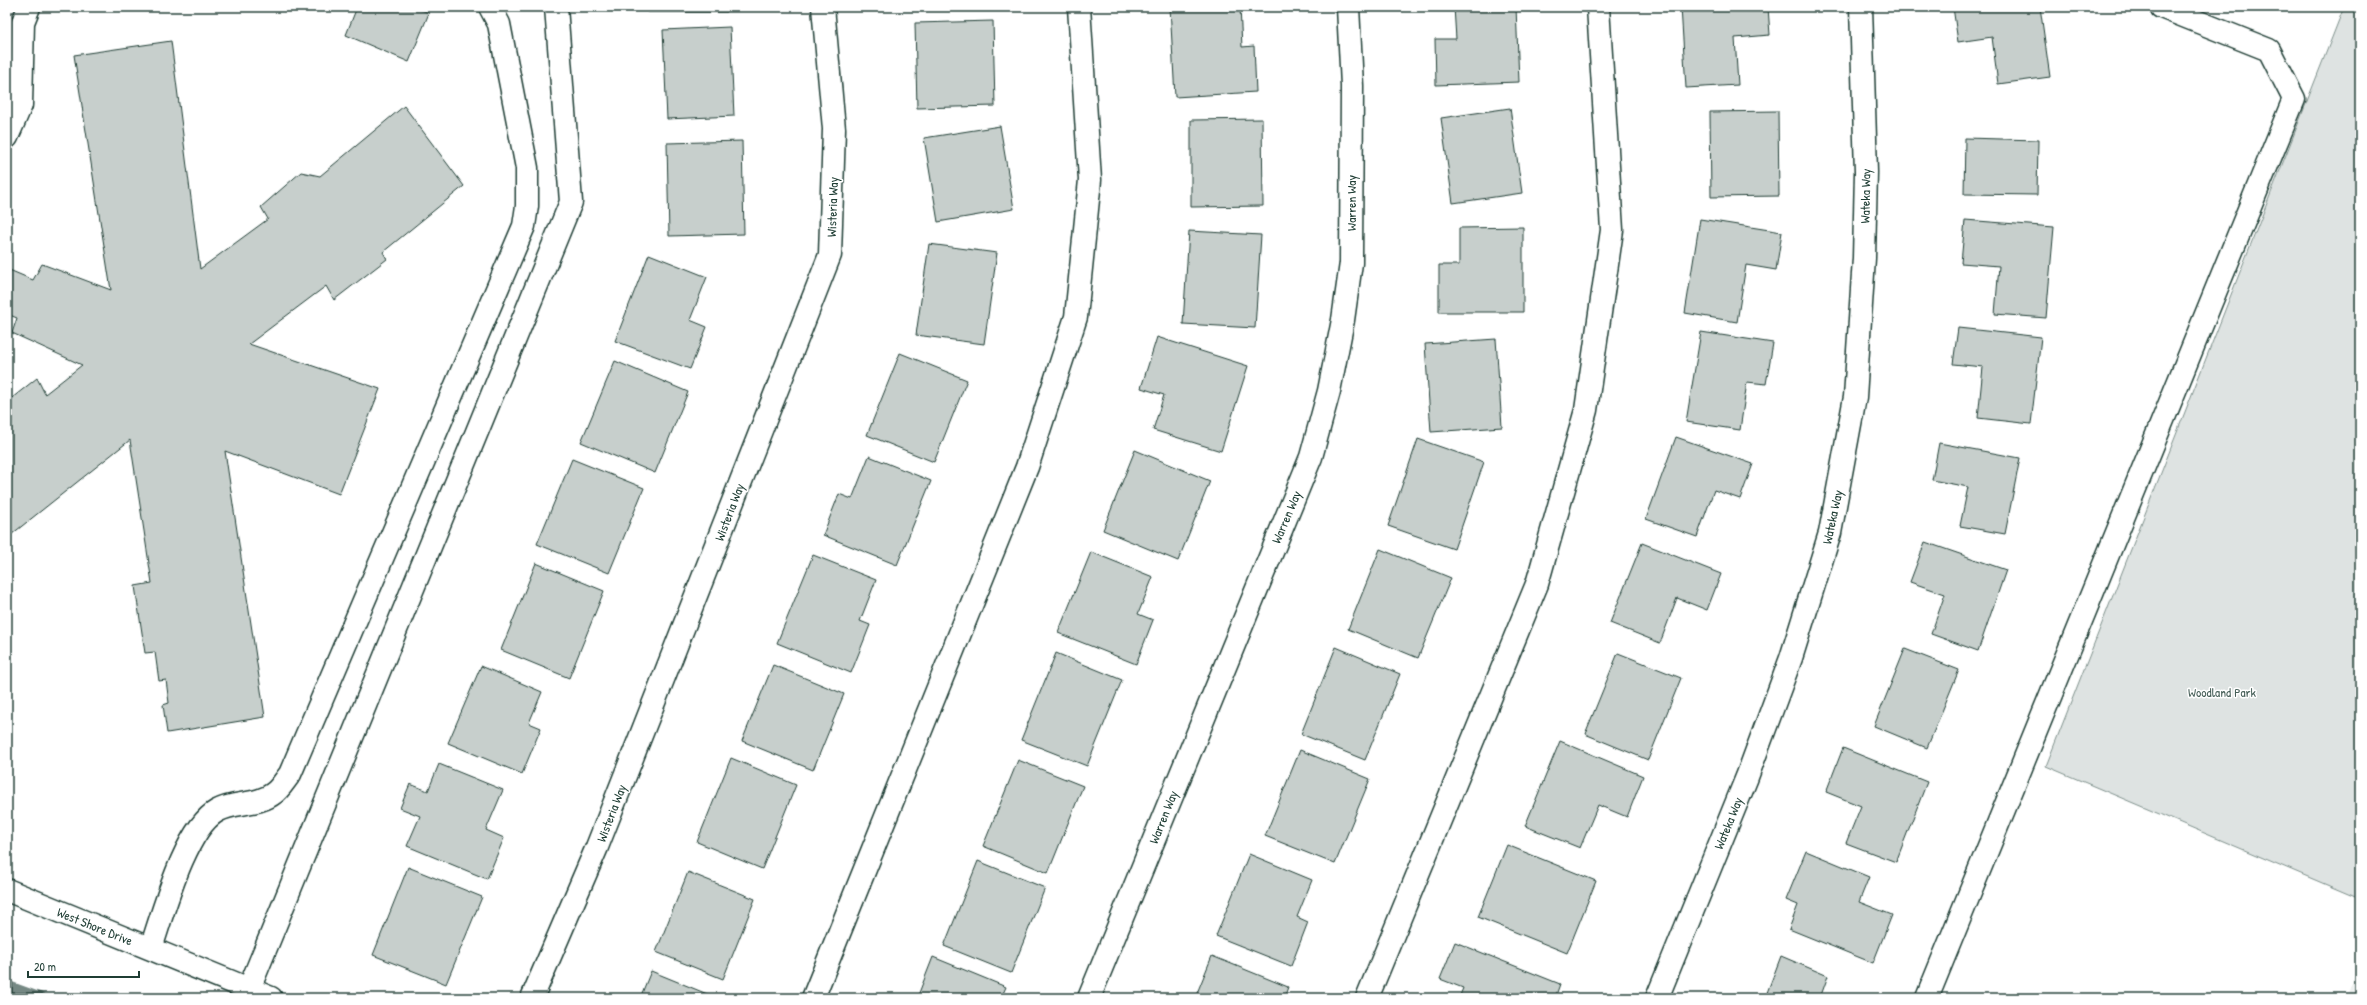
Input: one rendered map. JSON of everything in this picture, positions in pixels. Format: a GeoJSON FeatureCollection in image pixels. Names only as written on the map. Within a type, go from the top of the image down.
{"type":"FeatureCollection","features":[{"type":"Feature","properties":{"kind":"street"},"geometry":{"type":"LineString","coordinates":[[7,137],[21,105],[23,22],[29,7]]}},
{"type":"Feature","properties":{"kind":"street"},"geometry":{"type":"LineString","coordinates":[[150,948],[181,863],[193,837],[204,820],[218,810],[259,800],[274,793],[290,774],[524,226],[527,168],[499,24],[490,7]]}},
{"type":"Feature","properties":{"kind":"street"},"geometry":{"type":"LineString","coordinates":[[249,989],[571,202],[556,7]]}},
{"type":"Feature","properties":{"kind":"street","name":"Wisteria Way"},"geometry":{"type":"LineString","coordinates":[[532,998],[597,847],[830,255],[834,129],[823,7]]}},
{"type":"Feature","properties":{"kind":"street"},"geometry":{"type":"LineString","coordinates":[[813,998],[1027,467],[1076,317],[1090,180],[1079,7]]}},
{"type":"Feature","properties":{"kind":"street","name":"Warren Way"},"geometry":{"type":"LineString","coordinates":[[1089,998],[1311,457],[1327,398],[1343,320],[1351,263],[1352,86],[1348,7]]}},
{"type":"Feature","properties":{"kind":"street"},"geometry":{"type":"LineString","coordinates":[[1367,998],[1537,584],[1586,410],[1612,230],[1598,7]]}},
{"type":"Feature","properties":{"kind":"street","name":"Wateka Way"},"geometry":{"type":"LineString","coordinates":[[1657,998],[1747,777],[1791,658],[1830,533],[1855,397],[1864,258],[1866,165],[1861,7]]}},
{"type":"Feature","properties":{"kind":"street"},"geometry":{"type":"LineString","coordinates":[[1927,998],[2294,99],[2269,50],[2161,7]]}},
{"type":"Feature","properties":{"kind":"street","name":"West Shore Drive"},"geometry":{"type":"LineString","coordinates":[[7,890],[272,998]]}},
{"type":"Feature","properties":{"kind":"shaded area"},"geometry":{"type":"Polygon","coordinates":[[[2360,962],[2360,998],[2346,998],[2360,962]]]}},
{"type":"Feature","properties":{"kind":"green space","name":"Woodland Park"},"geometry":{"type":"Polygon","coordinates":[[[2344,7],[2360,7],[2360,899],[2046,766],[2344,7]]]}},
{"type":"Feature","properties":{"kind":"building"},"geometry":{"type":"Polygon","coordinates":[[[357,7],[414,7],[429,13],[409,62],[346,35],[357,7]]]}},
{"type":"Feature","properties":{"kind":"building"},"geometry":{"type":"Polygon","coordinates":[[[648,7],[727,7],[727,12],[648,12],[648,7]]]}},
{"type":"Feature","properties":{"kind":"building"},"geometry":{"type":"Polygon","coordinates":[[[1170,7],[1240,7],[1242,47],[1254,46],[1256,92],[1175,97],[1170,7]]]}},
{"type":"Feature","properties":{"kind":"building"},"geometry":{"type":"Polygon","coordinates":[[[1454,7],[1516,7],[1519,82],[1436,85],[1435,39],[1456,39],[1454,7]]]}},
{"type":"Feature","properties":{"kind":"building"},"geometry":{"type":"Polygon","coordinates":[[[1681,7],[1768,7],[1770,35],[1735,38],[1738,85],[1686,88],[1681,7]]]}},
{"type":"Feature","properties":{"kind":"building"},"geometry":{"type":"Polygon","coordinates":[[[1953,7],[2040,7],[2050,77],[1998,84],[1992,37],[1958,42],[1953,7]]]}},
{"type":"Feature","properties":{"kind":"building"},"geometry":{"type":"Polygon","coordinates":[[[993,21],[995,106],[917,108],[915,23],[993,21]]]}},
{"type":"Feature","properties":{"kind":"building"},"geometry":{"type":"Polygon","coordinates":[[[730,27],[734,116],[667,119],[663,30],[730,27]]]}},
{"type":"Feature","properties":{"kind":"building"},"geometry":{"type":"Polygon","coordinates":[[[171,41],[200,269],[268,219],[261,207],[301,172],[320,176],[404,106],[464,186],[383,252],[387,259],[334,300],[326,286],[249,344],[380,389],[339,494],[225,451],[265,717],[167,733],[163,705],[169,703],[166,680],[159,681],[155,652],[145,653],[135,586],[152,583],[130,440],[7,538],[7,402],[37,378],[45,394],[82,365],[12,333],[17,318],[7,314],[7,269],[33,280],[42,264],[111,290],[74,55],[171,41]]]}},
{"type":"Feature","properties":{"kind":"building"},"geometry":{"type":"Polygon","coordinates":[[[1510,108],[1522,193],[1453,203],[1441,118],[1510,108]]]}},
{"type":"Feature","properties":{"kind":"building"},"geometry":{"type":"Polygon","coordinates":[[[1778,111],[1779,196],[1711,197],[1710,112],[1778,111]]]}},
{"type":"Feature","properties":{"kind":"building"},"geometry":{"type":"Polygon","coordinates":[[[1262,119],[1263,206],[1191,207],[1191,120],[1262,119]]]}},
{"type":"Feature","properties":{"kind":"building"},"geometry":{"type":"Polygon","coordinates":[[[1000,126],[1014,209],[938,222],[924,138],[1000,126]]]}},
{"type":"Feature","properties":{"kind":"building"},"geometry":{"type":"Polygon","coordinates":[[[1965,138],[2038,140],[2037,195],[1964,194],[1965,138]]]}},
{"type":"Feature","properties":{"kind":"building"},"geometry":{"type":"Polygon","coordinates":[[[742,141],[744,234],[669,236],[667,143],[742,141]]]}},
{"type":"Feature","properties":{"kind":"building"},"geometry":{"type":"Polygon","coordinates":[[[1700,219],[1782,232],[1776,270],[1746,265],[1737,322],[1685,313],[1700,219]]]}},
{"type":"Feature","properties":{"kind":"building"},"geometry":{"type":"Polygon","coordinates":[[[1965,220],[2054,227],[2046,318],[1995,314],[1999,266],[1961,263],[1965,220]]]}},
{"type":"Feature","properties":{"kind":"building"},"geometry":{"type":"Polygon","coordinates":[[[1523,227],[1523,312],[1439,312],[1439,265],[1459,265],[1459,228],[1523,227]]]}},
{"type":"Feature","properties":{"kind":"building"},"geometry":{"type":"Polygon","coordinates":[[[1189,231],[1261,235],[1255,328],[1183,324],[1189,231]]]}},
{"type":"Feature","properties":{"kind":"building"},"geometry":{"type":"Polygon","coordinates":[[[929,244],[997,253],[984,344],[916,335],[929,244]]]}},
{"type":"Feature","properties":{"kind":"building"},"geometry":{"type":"Polygon","coordinates":[[[649,254],[707,277],[690,320],[707,327],[690,369],[615,341],[649,254]]]}},
{"type":"Feature","properties":{"kind":"building"},"geometry":{"type":"Polygon","coordinates":[[[1958,328],[2041,337],[2031,424],[1978,418],[1983,367],[1953,364],[1958,328]]]}},
{"type":"Feature","properties":{"kind":"building"},"geometry":{"type":"Polygon","coordinates":[[[1701,332],[1773,343],[1766,384],[1747,382],[1740,430],[1686,422],[1701,332]]]}},
{"type":"Feature","properties":{"kind":"building"},"geometry":{"type":"Polygon","coordinates":[[[1157,337],[1248,366],[1221,451],[1153,430],[1164,395],[1141,388],[1157,337]]]}},
{"type":"Feature","properties":{"kind":"building"},"geometry":{"type":"Polygon","coordinates":[[[1496,339],[1502,427],[1431,432],[1425,344],[1496,339]]]}},
{"type":"Feature","properties":{"kind":"building"},"geometry":{"type":"Polygon","coordinates":[[[900,353],[967,380],[934,462],[867,435],[900,353]]]}},
{"type":"Feature","properties":{"kind":"building"},"geometry":{"type":"Polygon","coordinates":[[[615,361],[688,392],[655,473],[581,442],[615,361]]]}},
{"type":"Feature","properties":{"kind":"building"},"geometry":{"type":"Polygon","coordinates":[[[1676,437],[1753,464],[1740,499],[1714,490],[1697,537],[1646,519],[1676,437]]]}},
{"type":"Feature","properties":{"kind":"building"},"geometry":{"type":"Polygon","coordinates":[[[1418,439],[1484,462],[1454,549],[1388,526],[1418,439]]]}},
{"type":"Feature","properties":{"kind":"building"},"geometry":{"type":"Polygon","coordinates":[[[1939,443],[2020,458],[2005,534],[1960,526],[1968,487],[1932,480],[1939,443]]]}},
{"type":"Feature","properties":{"kind":"building"},"geometry":{"type":"Polygon","coordinates":[[[1135,450],[1210,481],[1178,561],[1103,530],[1135,450]]]}},
{"type":"Feature","properties":{"kind":"building"},"geometry":{"type":"Polygon","coordinates":[[[869,456],[931,481],[897,565],[823,535],[839,494],[852,499],[869,456]]]}},
{"type":"Feature","properties":{"kind":"building"},"geometry":{"type":"Polygon","coordinates":[[[572,459],[644,488],[609,573],[537,544],[572,459]]]}},
{"type":"Feature","properties":{"kind":"building"},"geometry":{"type":"Polygon","coordinates":[[[1925,542],[2006,570],[1978,651],[1931,634],[1945,594],[1910,582],[1925,542]]]}},
{"type":"Feature","properties":{"kind":"building"},"geometry":{"type":"Polygon","coordinates":[[[1642,543],[1721,574],[1707,610],[1677,598],[1660,643],[1610,623],[1642,543]]]}},
{"type":"Feature","properties":{"kind":"building"},"geometry":{"type":"Polygon","coordinates":[[[1380,549],[1451,578],[1418,658],[1348,629],[1380,549]]]}},
{"type":"Feature","properties":{"kind":"building"},"geometry":{"type":"Polygon","coordinates":[[[1091,552],[1153,577],[1138,614],[1153,620],[1136,664],[1058,633],[1091,552]]]}},
{"type":"Feature","properties":{"kind":"building"},"geometry":{"type":"Polygon","coordinates":[[[813,555],[876,580],[860,621],[870,625],[851,673],[777,643],[813,555]]]}},
{"type":"Feature","properties":{"kind":"building"},"geometry":{"type":"Polygon","coordinates":[[[536,563],[604,591],[569,678],[501,650],[536,563]]]}},
{"type":"Feature","properties":{"kind":"building"},"geometry":{"type":"Polygon","coordinates":[[[1336,647],[1400,674],[1365,760],[1301,734],[1336,647]]]}},
{"type":"Feature","properties":{"kind":"building"},"geometry":{"type":"Polygon","coordinates":[[[1905,649],[1959,670],[1927,748],[1874,726],[1905,649]]]}},
{"type":"Feature","properties":{"kind":"building"},"geometry":{"type":"Polygon","coordinates":[[[1056,653],[1122,680],[1087,766],[1021,740],[1056,653]]]}},
{"type":"Feature","properties":{"kind":"building"},"geometry":{"type":"Polygon","coordinates":[[[1618,653],[1681,678],[1648,760],[1585,734],[1618,653]]]}},
{"type":"Feature","properties":{"kind":"building"},"geometry":{"type":"Polygon","coordinates":[[[773,665],[844,694],[813,770],[742,741],[773,665]]]}},
{"type":"Feature","properties":{"kind":"building"},"geometry":{"type":"Polygon","coordinates":[[[481,666],[542,692],[529,723],[541,728],[522,774],[448,743],[481,666]]]}},
{"type":"Feature","properties":{"kind":"building"},"geometry":{"type":"Polygon","coordinates":[[[1560,741],[1643,776],[1627,817],[1598,805],[1580,848],[1525,826],[1560,741]]]}},
{"type":"Feature","properties":{"kind":"building"},"geometry":{"type":"Polygon","coordinates":[[[1843,748],[1927,782],[1896,862],[1846,843],[1861,806],[1826,792],[1843,748]]]}},
{"type":"Feature","properties":{"kind":"building"},"geometry":{"type":"Polygon","coordinates":[[[1300,750],[1370,779],[1335,864],[1265,836],[1300,750]]]}},
{"type":"Feature","properties":{"kind":"building"},"geometry":{"type":"Polygon","coordinates":[[[731,758],[796,785],[762,869],[697,842],[731,758]]]}},
{"type":"Feature","properties":{"kind":"building"},"geometry":{"type":"Polygon","coordinates":[[[1018,760],[1083,786],[1048,873],[983,846],[1018,760]]]}},
{"type":"Feature","properties":{"kind":"building"},"geometry":{"type":"Polygon","coordinates":[[[439,764],[503,790],[486,830],[504,838],[487,879],[407,846],[420,816],[400,808],[410,784],[428,791],[439,764]]]}},
{"type":"Feature","properties":{"kind":"building"},"geometry":{"type":"Polygon","coordinates":[[[1507,845],[1596,881],[1567,953],[1478,917],[1507,845]]]}},
{"type":"Feature","properties":{"kind":"building"},"geometry":{"type":"Polygon","coordinates":[[[1806,851],[1869,877],[1859,902],[1892,915],[1873,963],[1789,929],[1798,905],[1786,900],[1806,851]]]}},
{"type":"Feature","properties":{"kind":"building"},"geometry":{"type":"Polygon","coordinates":[[[1249,854],[1312,880],[1297,917],[1308,922],[1291,966],[1216,936],[1249,854]]]}},
{"type":"Feature","properties":{"kind":"building"},"geometry":{"type":"Polygon","coordinates":[[[978,861],[1045,888],[1011,973],[944,946],[978,861]]]}},
{"type":"Feature","properties":{"kind":"building"},"geometry":{"type":"Polygon","coordinates":[[[408,867],[482,897],[446,984],[373,955],[408,867]]]}},
{"type":"Feature","properties":{"kind":"building"},"geometry":{"type":"Polygon","coordinates":[[[688,872],[755,899],[723,979],[656,952],[688,872]]]}},
{"type":"Feature","properties":{"kind":"building"},"geometry":{"type":"Polygon","coordinates":[[[1455,942],[1560,984],[1555,998],[1459,998],[1463,988],[1440,979],[1455,942]]]}},
{"type":"Feature","properties":{"kind":"building"},"geometry":{"type":"Polygon","coordinates":[[[1212,956],[1288,987],[1284,998],[1195,998],[1212,956]]]}},
{"type":"Feature","properties":{"kind":"building"},"geometry":{"type":"Polygon","coordinates":[[[1781,956],[1828,976],[1820,998],[1765,998],[1781,956]]]}},
{"type":"Feature","properties":{"kind":"building"},"geometry":{"type":"Polygon","coordinates":[[[933,957],[1006,987],[1001,998],[917,998],[933,957]]]}},
{"type":"Feature","properties":{"kind":"building"},"geometry":{"type":"Polygon","coordinates":[[[651,971],[717,998],[640,998],[651,971]]]}},
{"type":"Feature","properties":{"kind":"waterway"},"geometry":{"type":"LineString","coordinates":[[7,986],[40,998]]}}]}
